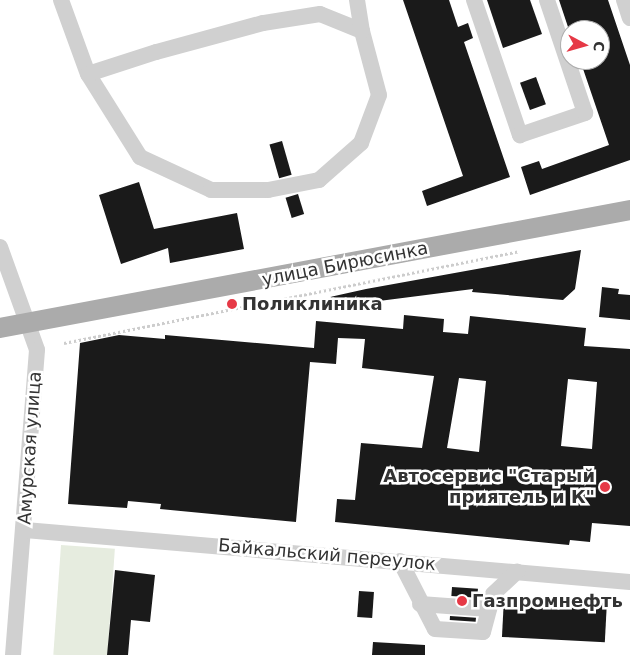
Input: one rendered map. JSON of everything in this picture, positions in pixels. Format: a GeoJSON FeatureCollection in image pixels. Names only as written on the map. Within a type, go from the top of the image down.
{"type":"FeatureCollection","features":[{"type":"Feature","properties":{"kind":"main road","name":"улица Бирюсинка"},"geometry":{"type":"LineString","coordinates":[[0,328],[630,210]]}},
{"type":"Feature","properties":{"kind":"street"},"geometry":{"type":"LineString","coordinates":[[61,0],[88,74],[140,157],[211,190],[268,190],[319,180],[360,143],[379,95],[362,31],[357,0]]}},
{"type":"Feature","properties":{"kind":"street"},"geometry":{"type":"LineString","coordinates":[[474,0],[520,135],[585,113],[547,0]]}},
{"type":"Feature","properties":{"kind":"street"},"geometry":{"type":"LineString","coordinates":[[624,0],[630,18]]}},
{"type":"Feature","properties":{"kind":"street"},"geometry":{"type":"LineString","coordinates":[[88,74],[254,26],[320,14],[362,31]]}},
{"type":"Feature","properties":{"kind":"street","name":"Амурская улица"},"geometry":{"type":"LineString","coordinates":[[0,247],[37,350],[25,530],[13,655]]}},
{"type":"Feature","properties":{"kind":"street","name":"Байкальский переулок"},"geometry":{"type":"LineString","coordinates":[[25,530],[630,582]]}},
{"type":"Feature","properties":{"kind":"street"},"geometry":{"type":"LineString","coordinates":[[400,561],[420,604],[435,628],[445,629],[483,632],[492,594],[517,572]]}},
{"type":"Feature","properties":{"kind":"street"},"geometry":{"type":"LineString","coordinates":[[420,604],[489,609]]}},
{"type":"Feature","properties":{"kind":"path"},"geometry":{"type":"LineString","coordinates":[[64,343],[523,250]]}},
{"type":"Feature","properties":{"kind":"shaded area"},"geometry":{"type":"Polygon","coordinates":[[[61,545],[115,549],[107,655],[53,655],[61,545]]]}},
{"type":"Feature","properties":{"kind":"building"},"geometry":{"type":"Polygon","coordinates":[[[403,0],[449,0],[458,27],[468,23],[473,38],[464,42],[510,177],[427,206],[422,191],[463,176],[403,0]]]}},
{"type":"Feature","properties":{"kind":"building"},"geometry":{"type":"Polygon","coordinates":[[[487,0],[530,0],[542,34],[503,48],[487,0]]]}},
{"type":"Feature","properties":{"kind":"building"},"geometry":{"type":"Polygon","coordinates":[[[559,0],[608,0],[630,65],[630,160],[530,195],[521,167],[539,161],[542,169],[609,145],[583,70],[610,70],[610,20],[566,20],[559,0]]]}},
{"type":"Feature","properties":{"kind":"building"},"geometry":{"type":"Polygon","coordinates":[[[536,77],[546,104],[530,110],[520,83],[536,77]]]}},
{"type":"Feature","properties":{"kind":"building"},"geometry":{"type":"Polygon","coordinates":[[[282,141],[292,175],[279,178],[270,145],[282,141]]]}},
{"type":"Feature","properties":{"kind":"building"},"geometry":{"type":"Polygon","coordinates":[[[139,182],[154,229],[237,213],[244,249],[170,263],[168,248],[121,264],[99,195],[139,182]]]}},
{"type":"Feature","properties":{"kind":"building"},"geometry":{"type":"Polygon","coordinates":[[[298,194],[304,214],[292,218],[286,198],[298,194]]]}},
{"type":"Feature","properties":{"kind":"building"},"geometry":{"type":"Polygon","coordinates":[[[581,250],[575,289],[563,300],[472,292],[473,289],[332,307],[330,297],[581,250]]]}},
{"type":"Feature","properties":{"kind":"building"},"geometry":{"type":"Polygon","coordinates":[[[602,287],[619,289],[618,294],[630,295],[630,320],[599,317],[602,287]]]}},
{"type":"Feature","properties":{"kind":"building"},"geometry":{"type":"Polygon","coordinates":[[[404,315],[444,319],[443,332],[468,334],[470,316],[586,328],[584,346],[630,349],[630,526],[592,523],[590,542],[570,540],[569,545],[335,522],[337,499],[355,500],[361,443],[422,448],[434,376],[362,368],[365,339],[338,338],[336,364],[310,362],[296,522],[160,509],[161,504],[128,501],[127,508],[68,504],[80,343],[119,335],[165,339],[165,335],[314,348],[316,321],[403,329],[404,315]],[[459,378],[447,448],[479,452],[486,381],[459,378]],[[568,379],[561,446],[592,449],[597,382],[568,379]]]}},
{"type":"Feature","properties":{"kind":"building"},"geometry":{"type":"Polygon","coordinates":[[[115,570],[155,575],[150,622],[131,620],[128,655],[107,655],[115,570]]]}},
{"type":"Feature","properties":{"kind":"building"},"geometry":{"type":"Polygon","coordinates":[[[452,587],[478,589],[477,598],[451,596],[452,587]]]}},
{"type":"Feature","properties":{"kind":"building"},"geometry":{"type":"Polygon","coordinates":[[[359,591],[374,592],[372,618],[357,617],[359,591]]]}},
{"type":"Feature","properties":{"kind":"building"},"geometry":{"type":"Polygon","coordinates":[[[504,598],[607,603],[605,642],[502,637],[504,598]]]}},
{"type":"Feature","properties":{"kind":"building"},"geometry":{"type":"Polygon","coordinates":[[[450,616],[476,618],[476,622],[450,620],[450,616]]]}},
{"type":"Feature","properties":{"kind":"building"},"geometry":{"type":"Polygon","coordinates":[[[373,642],[425,645],[425,655],[372,655],[373,642]]]}},
{"type":"Feature","properties":{"kind":"place","name":"Поликлиника"},"geometry":{"type":"Point","coordinates":[232,304]}},
{"type":"Feature","properties":{"kind":"place","name":"Автосервис \"Старый приятель и К\""},"geometry":{"type":"Point","coordinates":[605,487]}},
{"type":"Feature","properties":{"kind":"place","name":"Газпромнефть"},"geometry":{"type":"Point","coordinates":[462,601]}}]}
